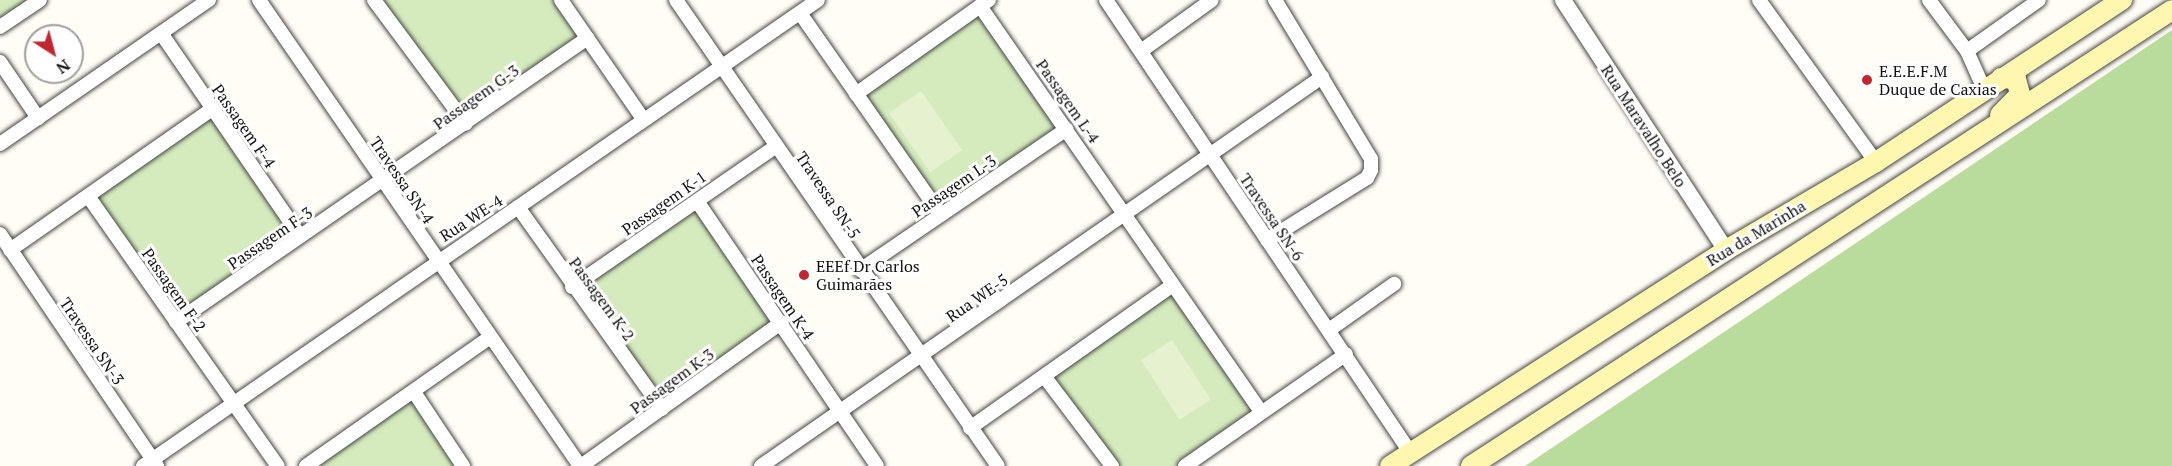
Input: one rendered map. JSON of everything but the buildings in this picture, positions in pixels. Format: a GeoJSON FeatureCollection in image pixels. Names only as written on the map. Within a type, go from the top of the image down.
{"type":"FeatureCollection","features":[{"type":"Feature","properties":{"kind":"main road","name":"Rua da Marinha"},"geometry":{"type":"LineString","coordinates":[[1390,466],[1726,250],[1876,162],[2122,0]]}},
{"type":"Feature","properties":{"kind":"main road"},"geometry":{"type":"LineString","coordinates":[[1471,466],[2172,10]]}},
{"type":"Feature","properties":{"kind":"main road"},"geometry":{"type":"LineString","coordinates":[[1936,165],[2012,105],[2020,94],[2019,83],[2012,77],[1993,84]]}},
{"type":"Feature","properties":{"kind":"street"},"geometry":{"type":"LineString","coordinates":[[0,27],[40,0]]}},
{"type":"Feature","properties":{"kind":"street"},"geometry":{"type":"LineString","coordinates":[[0,144],[209,0]]}},
{"type":"Feature","properties":{"kind":"street","name":"Travessa SN-4"},"geometry":{"type":"LineString","coordinates":[[259,0],[580,466]]}},
{"type":"Feature","properties":{"kind":"street"},"geometry":{"type":"LineString","coordinates":[[374,0],[466,124]]}},
{"type":"Feature","properties":{"kind":"street"},"geometry":{"type":"LineString","coordinates":[[561,0],[643,119]]}},
{"type":"Feature","properties":{"kind":"street","name":"Travessa SN-5"},"geometry":{"type":"LineString","coordinates":[[676,0],[920,358],[998,466]]}},
{"type":"Feature","properties":{"kind":"street","name":"Rua WE-4"},"geometry":{"type":"LineString","coordinates":[[151,464],[436,260],[518,207],[819,0]]}},
{"type":"Feature","properties":{"kind":"street","name":"Travessa SN-6"},"geometry":{"type":"LineString","coordinates":[[1106,0],[1410,452]]}},
{"type":"Feature","properties":{"kind":"street"},"geometry":{"type":"LineString","coordinates":[[1141,51],[1212,0]]}},
{"type":"Feature","properties":{"kind":"street"},"geometry":{"type":"LineString","coordinates":[[1267,240],[1367,178],[1371,159],[1275,0]]}},
{"type":"Feature","properties":{"kind":"street","name":"Rua Maravalho Belo"},"geometry":{"type":"LineString","coordinates":[[1563,0],[1726,250]]}},
{"type":"Feature","properties":{"kind":"street"},"geometry":{"type":"LineString","coordinates":[[1759,0],[1876,162]]}},
{"type":"Feature","properties":{"kind":"street"},"geometry":{"type":"LineString","coordinates":[[1929,0],[1993,84]]}},
{"type":"Feature","properties":{"kind":"street"},"geometry":{"type":"LineString","coordinates":[[1967,51],[2038,0]]}},
{"type":"Feature","properties":{"kind":"street"},"geometry":{"type":"LineString","coordinates":[[856,94],[985,3]]}},
{"type":"Feature","properties":{"kind":"street","name":"Passagem L-4"},"geometry":{"type":"LineString","coordinates":[[985,3],[1067,129],[1128,215],[1171,286],[1261,412]]}},
{"type":"Feature","properties":{"kind":"street"},"geometry":{"type":"LineString","coordinates":[[800,13],[941,215]]}},
{"type":"Feature","properties":{"kind":"street","name":"Passagem F-4"},"geometry":{"type":"LineString","coordinates":[[161,33],[300,236]]}},
{"type":"Feature","properties":{"kind":"street","name":"Passagem G-3"},"geometry":{"type":"LineString","coordinates":[[384,182],[587,38]]}},
{"type":"Feature","properties":{"kind":"street"},"geometry":{"type":"LineString","coordinates":[[0,62],[38,118]]}},
{"type":"Feature","properties":{"kind":"street","name":"Rua WE-5"},"geometry":{"type":"LineString","coordinates":[[760,466],[1128,215],[1322,77]]}},
{"type":"Feature","properties":{"kind":"street"},"geometry":{"type":"LineString","coordinates":[[10,250],[212,109]]}},
{"type":"Feature","properties":{"kind":"street","name":"Passagem L-3"},"geometry":{"type":"LineString","coordinates":[[860,270],[1067,129]]}},
{"type":"Feature","properties":{"kind":"street","name":"Passagem K-1"},"geometry":{"type":"LineString","coordinates":[[572,287],[775,147]]}},
{"type":"Feature","properties":{"kind":"street","name":"Passagem F-3"},"geometry":{"type":"LineString","coordinates":[[176,322],[300,236],[384,182]]}},
{"type":"Feature","properties":{"kind":"street","name":"Passagem F-2"},"geometry":{"type":"LineString","coordinates":[[88,196],[176,322],[236,401],[279,466]]}},
{"type":"Feature","properties":{"kind":"street","name":"Passagem K-4"},"geometry":{"type":"LineString","coordinates":[[697,201],[782,322],[839,413],[877,466]]}},
{"type":"Feature","properties":{"kind":"street","name":"Passagem K-2"},"geometry":{"type":"LineString","coordinates":[[518,207],[572,287],[662,409]]}},
{"type":"Feature","properties":{"kind":"street","name":"Travessa SN-3"},"geometry":{"type":"LineString","coordinates":[[0,234],[151,464]]}},
{"type":"Feature","properties":{"kind":"street"},"geometry":{"type":"LineString","coordinates":[[1329,330],[1394,284]]}},
{"type":"Feature","properties":{"kind":"street"},"geometry":{"type":"LineString","coordinates":[[970,428],[1171,286]]}},
{"type":"Feature","properties":{"kind":"street","name":"Passagem K-3"},"geometry":{"type":"LineString","coordinates":[[580,466],[782,322]]}},
{"type":"Feature","properties":{"kind":"street"},"geometry":{"type":"LineString","coordinates":[[306,466],[490,337]]}},
{"type":"Feature","properties":{"kind":"street"},"geometry":{"type":"LineString","coordinates":[[1185,466],[1346,354]]}},
{"type":"Feature","properties":{"kind":"street"},"geometry":{"type":"LineString","coordinates":[[1044,376],[1112,466]]}},
{"type":"Feature","properties":{"kind":"street"},"geometry":{"type":"LineString","coordinates":[[414,392],[463,466]]}},
{"type":"Feature","properties":{"kind":"green space"},"geometry":{"type":"Polygon","coordinates":[[[0,0],[40,0],[0,27],[0,0]]]}},
{"type":"Feature","properties":{"kind":"green space"},"geometry":{"type":"Polygon","coordinates":[[[374,0],[561,0],[587,38],[466,124],[374,0]]]}},
{"type":"Feature","properties":{"kind":"green space"},"geometry":{"type":"Polygon","coordinates":[[[980,6],[1067,130],[942,217],[855,93],[980,6]]]}},
{"type":"Feature","properties":{"kind":"green space"},"geometry":{"type":"Polygon","coordinates":[[[2172,30],[2172,466],[1525,466],[2172,30]]]}},
{"type":"Feature","properties":{"kind":"green space"},"geometry":{"type":"Polygon","coordinates":[[[921,91],[962,150],[930,172],[889,113],[921,91]]]}},
{"type":"Feature","properties":{"kind":"green space"},"geometry":{"type":"Polygon","coordinates":[[[212,109],[301,236],[177,323],[88,196],[212,109]]]}},
{"type":"Feature","properties":{"kind":"green space"},"geometry":{"type":"Polygon","coordinates":[[[697,201],[782,322],[657,409],[572,288],[697,201]]]}},
{"type":"Feature","properties":{"kind":"green space"},"geometry":{"type":"Polygon","coordinates":[[[1171,286],[1261,412],[1185,466],[1112,466],[1044,376],[1171,286]]]}},
{"type":"Feature","properties":{"kind":"green space"},"geometry":{"type":"Polygon","coordinates":[[[1172,340],[1211,400],[1180,420],[1141,360],[1172,340]]]}},
{"type":"Feature","properties":{"kind":"green space"},"geometry":{"type":"Polygon","coordinates":[[[414,392],[463,466],[306,466],[414,392]]]}},
{"type":"Feature","properties":{"kind":"place","name":"E.E.E.F.M Duque de Caxias"},"geometry":{"type":"Point","coordinates":[1867,80]}},
{"type":"Feature","properties":{"kind":"place","name":"EEEf Dr Carlos Guimarães"},"geometry":{"type":"Point","coordinates":[804,275]}}]}
